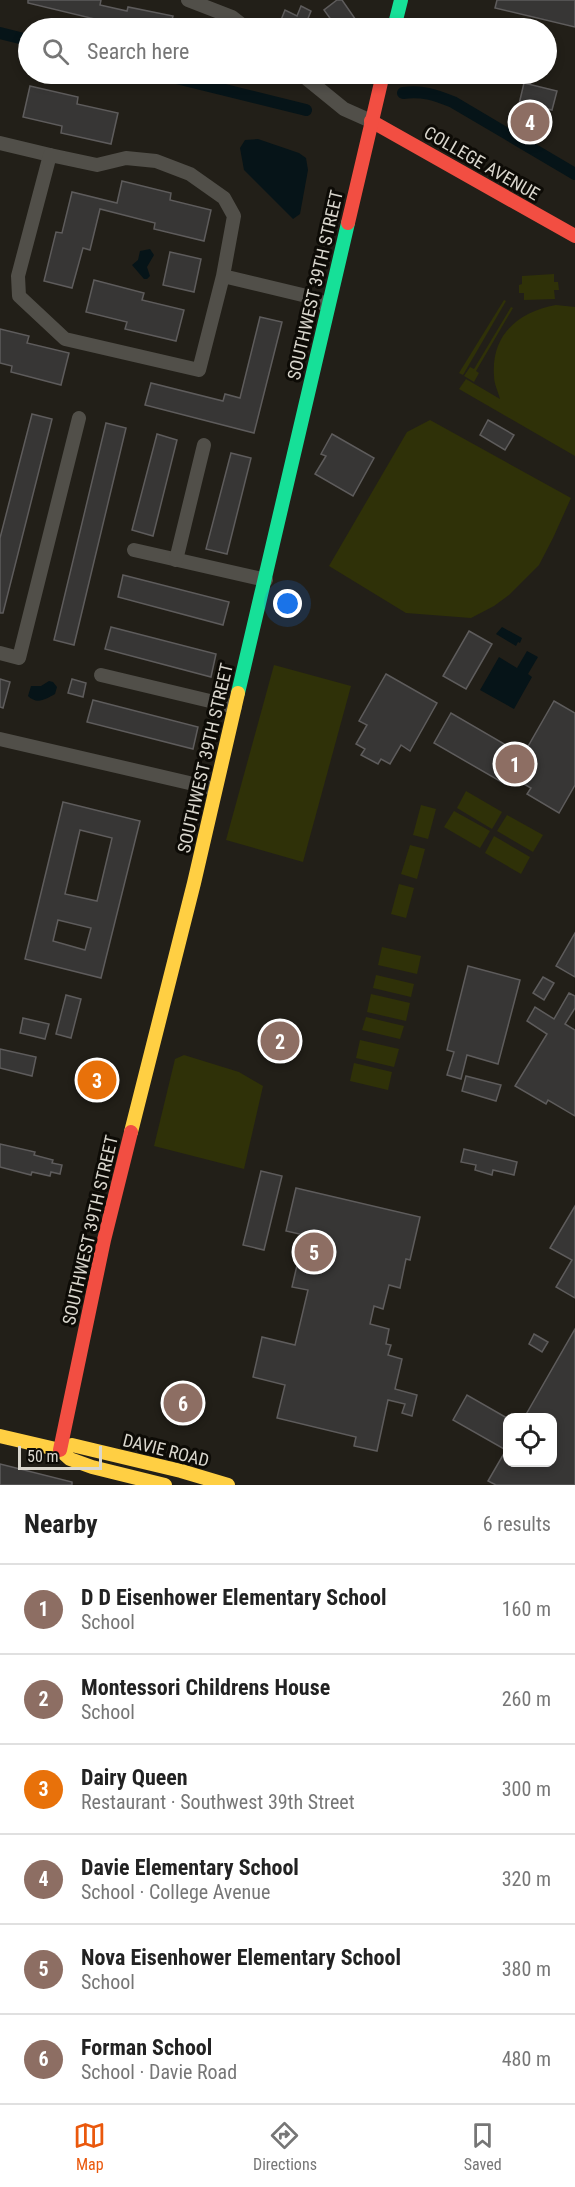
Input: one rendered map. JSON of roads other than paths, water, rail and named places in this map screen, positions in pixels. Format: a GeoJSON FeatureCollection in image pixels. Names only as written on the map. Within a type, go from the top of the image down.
{"type":"FeatureCollection","features":[{"type":"Feature","properties":{"kind":"street"},"geometry":{"type":"LineString","coordinates":[[188,0],[233,18]]}},
{"type":"Feature","properties":{"kind":"street"},"geometry":{"type":"LineString","coordinates":[[396,18],[401,0]]}},
{"type":"Feature","properties":{"kind":"street"},"geometry":{"type":"LineString","coordinates":[[313,84],[344,109],[371,121]]}},
{"type":"Feature","properties":{"kind":"street","name":"SOUTHWEST 39TH STREET"},"geometry":{"type":"LineString","coordinates":[[60,1450],[104,1240],[236,707],[380,84]]}},
{"type":"Feature","properties":{"kind":"street","name":"COLLEGE AVENUE"},"geometry":{"type":"LineString","coordinates":[[371,121],[575,236]]}},
{"type":"Feature","properties":{"kind":"street"},"geometry":{"type":"LineString","coordinates":[[0,143],[97,165],[126,158],[156,161],[190,174],[224,198],[234,216],[223,276],[199,370],[65,339],[19,296],[18,276],[50,155]]}},
{"type":"Feature","properties":{"kind":"street"},"geometry":{"type":"LineString","coordinates":[[223,276],[315,298],[328,307]]}},
{"type":"Feature","properties":{"kind":"street"},"geometry":{"type":"LineString","coordinates":[[0,653],[19,658],[79,418]]}},
{"type":"Feature","properties":{"kind":"street"},"geometry":{"type":"LineString","coordinates":[[176,560],[204,445]]}},
{"type":"Feature","properties":{"kind":"street"},"geometry":{"type":"LineString","coordinates":[[134,550],[266,580]]}},
{"type":"Feature","properties":{"kind":"street"},"geometry":{"type":"LineString","coordinates":[[101,675],[236,707]]}},
{"type":"Feature","properties":{"kind":"street"},"geometry":{"type":"LineString","coordinates":[[0,739],[215,789]]}},
{"type":"Feature","properties":{"kind":"street","name":"DAVIE ROAD"},"geometry":{"type":"LineString","coordinates":[[0,1436],[60,1450],[70,1459],[92,1467],[165,1485]]}},
{"type":"Feature","properties":{"kind":"street","name":"DAVIE ROAD"},"geometry":{"type":"LineString","coordinates":[[60,1450],[72,1445],[221,1484]]}},
{"type":"Feature","properties":{"kind":"waterway"},"geometry":{"type":"LineString","coordinates":[[0,33],[18,38]]}},
{"type":"Feature","properties":{"kind":"waterway"},"geometry":{"type":"LineString","coordinates":[[201,84],[306,110]]}},
{"type":"Feature","properties":{"kind":"waterway"},"geometry":{"type":"LineString","coordinates":[[403,93],[428,94],[453,102],[575,174]]}},
{"type":"Feature","properties":{"kind":"place","name":"Davie Elementary School"},"geometry":{"type":"Point","coordinates":[530,122]}},
{"type":"Feature","properties":{"kind":"place","name":"D D Eisenhower Elementary School"},"geometry":{"type":"Point","coordinates":[515,764]}},
{"type":"Feature","properties":{"kind":"place","name":"Montessori Childrens House"},"geometry":{"type":"Point","coordinates":[280,1041]}},
{"type":"Feature","properties":{"kind":"place","name":"Dairy Queen"},"geometry":{"type":"Point","coordinates":[97,1080]}},
{"type":"Feature","properties":{"kind":"place","name":"Nova Eisenhower Elementary School"},"geometry":{"type":"Point","coordinates":[314,1252]}},
{"type":"Feature","properties":{"kind":"place","name":"Forman School"},"geometry":{"type":"Point","coordinates":[183,1403]}}]}
